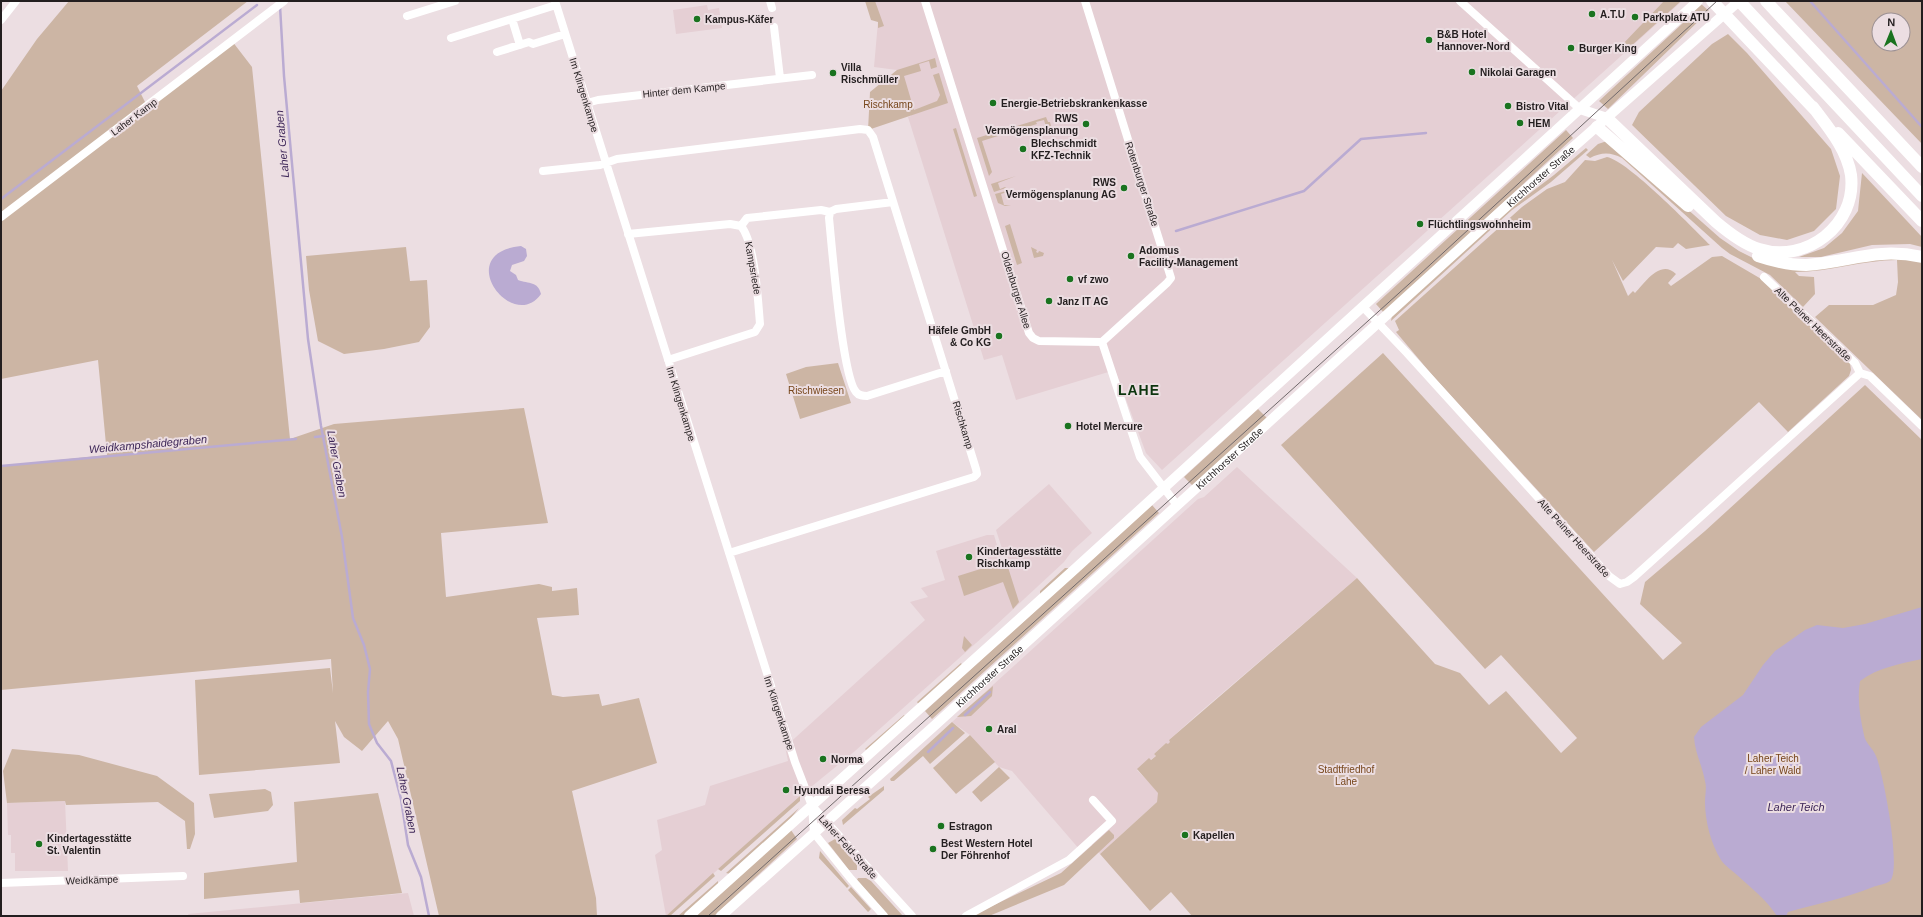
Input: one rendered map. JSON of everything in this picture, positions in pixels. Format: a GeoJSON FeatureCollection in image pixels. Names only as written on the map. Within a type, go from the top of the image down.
{"type":"FeatureCollection","features":[{"type":"Feature","properties":{"kind":"highway"},"geometry":{"type":"LineString","coordinates":[[1712,1],[1922,221]]}},
{"type":"Feature","properties":{"kind":"highway"},"geometry":{"type":"LineString","coordinates":[[1766,1],[1922,168]]}},
{"type":"Feature","properties":{"kind":"highway"},"geometry":{"type":"LineString","coordinates":[[1741,4],[1922,196]]}},
{"type":"Feature","properties":{"kind":"highway"},"geometry":{"type":"LineString","coordinates":[[1607,118],[1730,234],[1746,244],[1760,249],[1776,253],[1789,253],[1810,247],[1831,232],[1845,211],[1850,196],[1851,175],[1844,152],[1813,107]]}},
{"type":"Feature","properties":{"kind":"highway"},"geometry":{"type":"LineString","coordinates":[[1597,127],[1725,239],[1757,256],[1780,263],[1804,265],[1883,253],[1903,253],[1922,257]]}},
{"type":"Feature","properties":{"kind":"main road"},"geometry":{"type":"LineString","coordinates":[[689,916],[1164,488],[1698,1]]}},
{"type":"Feature","properties":{"kind":"main road","name":"Kirchhorster Straße"},"geometry":{"type":"LineString","coordinates":[[721,916],[827,822],[1510,203],[1741,4]]}},
{"type":"Feature","properties":{"kind":"main road"},"geometry":{"type":"LineString","coordinates":[[1580,109],[1607,118]]}},
{"type":"Feature","properties":{"kind":"main road"},"geometry":{"type":"LineString","coordinates":[[1580,109],[1597,127]]}},
{"type":"Feature","properties":{"kind":"street"},"geometry":{"type":"LineString","coordinates":[[1,20],[16,1]]}},
{"type":"Feature","properties":{"kind":"street","name":"Laher Kamp"},"geometry":{"type":"LineString","coordinates":[[1,217],[284,1]]}},
{"type":"Feature","properties":{"kind":"street"},"geometry":{"type":"LineString","coordinates":[[407,16],[456,1]]}},
{"type":"Feature","properties":{"kind":"street","name":"Oldenburger Allee"},"geometry":{"type":"LineString","coordinates":[[925,1],[1029,333],[1033,338],[1039,341],[1102,342]]}},
{"type":"Feature","properties":{"kind":"street","name":"Rotenburger Straße"},"geometry":{"type":"LineString","coordinates":[[1085,1],[1171,278],[1102,342]]}},
{"type":"Feature","properties":{"kind":"street"},"geometry":{"type":"LineString","coordinates":[[1460,1],[1580,109]]}},
{"type":"Feature","properties":{"kind":"street"},"geometry":{"type":"LineString","coordinates":[[451,38],[512,19],[555,3]]}},
{"type":"Feature","properties":{"kind":"street","name":"Im Klingenkampe"},"geometry":{"type":"LineString","coordinates":[[555,3],[795,762],[812,806]]}},
{"type":"Feature","properties":{"kind":"street"},"geometry":{"type":"LineString","coordinates":[[512,19],[520,45]]}},
{"type":"Feature","properties":{"kind":"street"},"geometry":{"type":"LineString","coordinates":[[774,27],[780,78]]}},
{"type":"Feature","properties":{"kind":"street"},"geometry":{"type":"LineString","coordinates":[[497,52],[565,34]]}},
{"type":"Feature","properties":{"kind":"street","name":"Hinter dem Kampe"},"geometry":{"type":"LineString","coordinates":[[587,103],[598,100],[812,75]]}},
{"type":"Feature","properties":{"kind":"street","name":"Rischkamp"},"geometry":{"type":"LineString","coordinates":[[606,163],[617,159],[860,129],[868,130],[873,137],[977,474],[974,477],[729,553]]}},
{"type":"Feature","properties":{"kind":"street"},"geometry":{"type":"LineString","coordinates":[[543,171],[600,165],[606,163]]}},
{"type":"Feature","properties":{"kind":"street"},"geometry":{"type":"LineString","coordinates":[[628,234],[730,224],[741,226],[747,218],[821,210],[830,212],[836,209],[893,202]]}},
{"type":"Feature","properties":{"kind":"street"},"geometry":{"type":"LineString","coordinates":[[830,212],[829,218],[846,363],[855,391],[860,395],[867,396],[946,371]]}},
{"type":"Feature","properties":{"kind":"street","name":"Kampsriede"},"geometry":{"type":"LineString","coordinates":[[668,360],[755,332],[759,329],[760,324],[752,259],[747,235],[741,226]]}},
{"type":"Feature","properties":{"kind":"street","name":"Alte Peiner Heerstraße"},"geometry":{"type":"LineString","coordinates":[[1764,277],[1855,363],[1860,373],[1870,376],[1922,426]]}},
{"type":"Feature","properties":{"kind":"street","name":"Alte Peiner Heerstraße"},"geometry":{"type":"LineString","coordinates":[[1363,306],[1609,576],[1620,584],[1634,577],[1860,373]]}},
{"type":"Feature","properties":{"kind":"street"},"geometry":{"type":"LineString","coordinates":[[1102,342],[1135,446],[1140,457],[1177,504]]}},
{"type":"Feature","properties":{"kind":"street"},"geometry":{"type":"LineString","coordinates":[[966,916],[1069,860],[1112,821],[1093,800]]}},
{"type":"Feature","properties":{"kind":"street","name":"Laher-Feld-Straße"},"geometry":{"type":"LineString","coordinates":[[812,806],[912,916]]}},
{"type":"Feature","properties":{"kind":"street","name":"Laher-Feld-Straße"},"geometry":{"type":"LineString","coordinates":[[812,806],[814,833],[851,879],[884,916]]}},
{"type":"Feature","properties":{"kind":"street","name":"Weidkämpe"},"geometry":{"type":"LineString","coordinates":[[1,883],[183,876]]}},
{"type":"Feature","properties":{"kind":"shaded area"},"geometry":{"type":"Polygon","coordinates":[[[865,1],[1682,1],[1162,470],[1146,453],[1115,370],[1016,400],[1002,355],[984,360],[908,117],[911,116],[897,70],[874,67],[878,22],[865,1]]]}},
{"type":"Feature","properties":{"kind":"shaded area","name":"Kampus-Käfer"},"geometry":{"type":"Polygon","coordinates":[[[707,5],[708,10],[719,8],[722,28],[676,34],[673,10],[707,5]]]}},
{"type":"Feature","properties":{"kind":"shaded area"},"geometry":{"type":"Polygon","coordinates":[[[1237,467],[1357,578],[1199,713],[1169,740],[1171,742],[1168,745],[1166,743],[1154,754],[1156,756],[1150,760],[1149,759],[1137,770],[1159,793],[1157,802],[1100,854],[1089,842],[1080,850],[1012,771],[999,767],[970,735],[952,722],[1198,499],[1204,497],[1237,467]]]}},
{"type":"Feature","properties":{"kind":"shaded area"},"geometry":{"type":"Polygon","coordinates":[[[1049,484],[1092,533],[1072,551],[1064,562],[994,627],[855,751],[800,796],[666,916],[655,855],[662,850],[657,820],[705,805],[710,786],[788,761],[785,747],[925,620],[910,602],[928,597],[921,588],[945,580],[936,551],[987,535],[994,535],[1002,562],[1006,561],[996,530],[1049,484]]]}},
{"type":"Feature","properties":{"kind":"shaded area","name":"Kindertagesstätte St. Valentin"},"geometry":{"type":"Polygon","coordinates":[[[65,801],[68,871],[15,871],[15,853],[11,853],[11,835],[8,835],[7,803],[65,801]]]}},
{"type":"Feature","properties":{"kind":"shaded area"},"geometry":{"type":"Polygon","coordinates":[[[408,893],[414,916],[189,916],[188,914],[408,893]]]}},
{"type":"Feature","properties":{"kind":"green space"},"geometry":{"type":"Polygon","coordinates":[[[69,1],[248,1],[137,86],[147,106],[232,41],[252,67],[290,439],[334,424],[524,408],[548,523],[441,533],[446,597],[539,584],[552,587],[552,591],[577,588],[579,615],[537,618],[552,695],[563,697],[599,694],[602,706],[639,698],[657,763],[572,791],[596,898],[597,916],[439,916],[398,739],[388,721],[362,751],[344,737],[335,721],[340,763],[199,775],[195,680],[330,668],[333,693],[331,659],[1,690],[1,466],[107,455],[98,360],[1,379],[1,91],[37,39],[69,1]]]}},
{"type":"Feature","properties":{"kind":"green space"},"geometry":{"type":"Polygon","coordinates":[[[865,1],[875,1],[884,26],[878,28],[878,22],[871,20],[865,1]]]}},
{"type":"Feature","properties":{"kind":"green space"},"geometry":{"type":"Polygon","coordinates":[[[1664,1],[1681,1],[1630,47],[1621,46],[1664,1]]]}},
{"type":"Feature","properties":{"kind":"green space"},"geometry":{"type":"Polygon","coordinates":[[[1785,1],[1922,1],[1922,144],[1785,1]]]}},
{"type":"Feature","properties":{"kind":"green space"},"geometry":{"type":"Polygon","coordinates":[[[1700,3],[1709,11],[1608,109],[1599,101],[1684,22],[1700,3]]]}},
{"type":"Feature","properties":{"kind":"green space"},"geometry":{"type":"Polygon","coordinates":[[[1728,34],[1747,53],[1831,149],[1840,176],[1836,209],[1814,231],[1787,240],[1760,235],[1726,216],[1632,125],[1639,112],[1712,44],[1728,34]]]}},
{"type":"Feature","properties":{"kind":"green space","name":"Rischkamp"},"geometry":{"type":"Polygon","coordinates":[[[935,58],[937,67],[931,69],[929,61],[919,64],[921,71],[904,76],[914,110],[937,101],[940,95],[933,75],[939,73],[948,103],[868,130],[870,92],[897,70],[935,58]]]}},
{"type":"Feature","properties":{"kind":"green space"},"geometry":{"type":"Polygon","coordinates":[[[1046,117],[1051,126],[1046,127],[1044,120],[1036,122],[1037,124],[982,141],[992,172],[989,176],[977,138],[1046,117]]]}},
{"type":"Feature","properties":{"kind":"green space"},"geometry":{"type":"Polygon","coordinates":[[[956,128],[977,196],[974,197],[953,129],[956,128]]]}},
{"type":"Feature","properties":{"kind":"green space"},"geometry":{"type":"Polygon","coordinates":[[[1566,130],[1573,138],[1384,313],[1376,304],[1566,130]]]}},
{"type":"Feature","properties":{"kind":"green space"},"geometry":{"type":"Polygon","coordinates":[[[1607,141],[1624,153],[1720,238],[1739,251],[1759,261],[1867,257],[1922,259],[1922,420],[1815,317],[1829,305],[1873,305],[1896,295],[1898,282],[1897,260],[1795,272],[1799,276],[1814,277],[1815,294],[1803,307],[1770,275],[1730,254],[1722,248],[1622,158],[1610,154],[1602,154],[1590,158],[1586,155],[1598,144],[1607,141]]]}},
{"type":"Feature","properties":{"kind":"green space"},"geometry":{"type":"Polygon","coordinates":[[[1586,148],[1588,150],[1551,182],[1512,210],[1391,321],[1392,315],[1508,210],[1554,175],[1586,148]]]}},
{"type":"Feature","properties":{"kind":"green space"},"geometry":{"type":"Polygon","coordinates":[[[1607,157],[1617,161],[1644,182],[1710,245],[1686,249],[1678,243],[1673,248],[1656,247],[1623,281],[1612,260],[1628,296],[1633,291],[1635,293],[1654,273],[1659,270],[1670,270],[1676,274],[1668,283],[1671,286],[1712,257],[1722,256],[1763,280],[1850,363],[1851,370],[1849,376],[1788,432],[1759,402],[1594,552],[1433,376],[1396,332],[1399,330],[1395,321],[1522,207],[1547,189],[1565,182],[1585,160],[1595,161],[1607,157]]]}},
{"type":"Feature","properties":{"kind":"green space"},"geometry":{"type":"Polygon","coordinates":[[[1862,173],[1922,237],[1922,247],[1910,244],[1872,245],[1821,257],[1799,257],[1824,248],[1842,233],[1858,211],[1862,173]]]}},
{"type":"Feature","properties":{"kind":"green space"},"geometry":{"type":"Polygon","coordinates":[[[1016,176],[998,183],[1000,189],[1006,188],[994,192],[991,184],[1016,176]]]}},
{"type":"Feature","properties":{"kind":"green space"},"geometry":{"type":"Polygon","coordinates":[[[1007,192],[1001,194],[1004,205],[1011,205],[1005,206],[998,203],[995,194],[1007,192]]]}},
{"type":"Feature","properties":{"kind":"green space"},"geometry":{"type":"Polygon","coordinates":[[[1010,224],[1022,263],[1017,265],[1005,226],[1010,224]]]}},
{"type":"Feature","properties":{"kind":"green space"},"geometry":{"type":"Polygon","coordinates":[[[406,247],[410,281],[427,280],[430,327],[419,342],[384,349],[344,354],[318,341],[309,290],[306,256],[406,247]]]}},
{"type":"Feature","properties":{"kind":"green space"},"geometry":{"type":"Polygon","coordinates":[[[1031,247],[1037,250],[1036,252],[1038,253],[1039,251],[1044,253],[1043,256],[1034,258],[1031,247]]]}},
{"type":"Feature","properties":{"kind":"green space"},"geometry":{"type":"Polygon","coordinates":[[[1383,353],[1663,660],[1682,643],[1640,604],[1645,582],[1705,531],[1865,385],[1922,440],[1922,916],[1192,916],[1171,892],[1150,911],[1100,854],[1157,802],[1158,793],[1137,769],[1149,758],[1151,760],[1156,756],[1154,754],[1166,743],[1168,744],[1170,742],[1169,740],[1357,578],[1435,664],[1460,673],[1489,705],[1506,691],[1561,753],[1577,738],[1501,655],[1485,669],[1281,445],[1383,353]]]}},
{"type":"Feature","properties":{"kind":"green space","name":"Rischwiesen"},"geometry":{"type":"Polygon","coordinates":[[[838,363],[851,403],[800,419],[786,374],[806,367],[838,363]]]}},
{"type":"Feature","properties":{"kind":"green space"},"geometry":{"type":"Polygon","coordinates":[[[1258,409],[1267,418],[1193,486],[1184,477],[1258,409]]]}},
{"type":"Feature","properties":{"kind":"green space"},"geometry":{"type":"Polygon","coordinates":[[[1152,505],[1159,513],[932,719],[925,711],[1152,505]]]}},
{"type":"Feature","properties":{"kind":"green space"},"geometry":{"type":"Polygon","coordinates":[[[1006,561],[1019,602],[1013,609],[1003,582],[964,596],[958,576],[1006,561]]]}},
{"type":"Feature","properties":{"kind":"green space"},"geometry":{"type":"Polygon","coordinates":[[[1065,568],[1070,568],[1040,595],[1040,591],[1065,568]]]}},
{"type":"Feature","properties":{"kind":"green space"},"geometry":{"type":"Polygon","coordinates":[[[964,636],[972,645],[965,652],[962,648],[964,636]]]}},
{"type":"Feature","properties":{"kind":"green space"},"geometry":{"type":"Polygon","coordinates":[[[961,663],[963,666],[919,705],[917,702],[961,663]]]}},
{"type":"Feature","properties":{"kind":"green space"},"geometry":{"type":"Polygon","coordinates":[[[993,686],[992,696],[971,716],[957,717],[993,686]]]}},
{"type":"Feature","properties":{"kind":"green space"},"geometry":{"type":"Polygon","coordinates":[[[904,715],[906,717],[866,750],[865,749],[904,715]]]}},
{"type":"Feature","properties":{"kind":"green space"},"geometry":{"type":"Polygon","coordinates":[[[952,722],[965,733],[930,764],[923,756],[894,781],[891,781],[890,779],[952,722]]]}},
{"type":"Feature","properties":{"kind":"green space"},"geometry":{"type":"Polygon","coordinates":[[[970,735],[995,762],[956,794],[933,768],[970,735]]]}},
{"type":"Feature","properties":{"kind":"green space"},"geometry":{"type":"Polygon","coordinates":[[[12,749],[79,755],[157,776],[194,803],[195,834],[190,849],[187,849],[185,821],[158,802],[66,805],[65,801],[7,803],[3,771],[12,749]]]}},
{"type":"Feature","properties":{"kind":"green space"},"geometry":{"type":"Polygon","coordinates":[[[999,767],[1010,778],[981,802],[972,792],[999,767]]]}},
{"type":"Feature","properties":{"kind":"green space"},"geometry":{"type":"Polygon","coordinates":[[[884,786],[884,790],[843,825],[842,820],[855,808],[857,809],[870,799],[868,797],[884,786]]]}},
{"type":"Feature","properties":{"kind":"green space"},"geometry":{"type":"Polygon","coordinates":[[[265,789],[271,792],[273,805],[268,811],[214,818],[209,794],[265,789]]]}},
{"type":"Feature","properties":{"kind":"green space"},"geometry":{"type":"Polygon","coordinates":[[[378,793],[402,893],[300,903],[299,890],[204,899],[204,873],[297,862],[294,802],[378,793]]]}},
{"type":"Feature","properties":{"kind":"green space"},"geometry":{"type":"Polygon","coordinates":[[[800,796],[800,801],[721,871],[718,869],[800,796]]]}},
{"type":"Feature","properties":{"kind":"green space"},"geometry":{"type":"Polygon","coordinates":[[[799,808],[787,823],[730,874],[726,873],[799,808]]]}},
{"type":"Feature","properties":{"kind":"green space"},"geometry":{"type":"Polygon","coordinates":[[[791,830],[797,839],[714,916],[694,916],[791,830]]]}},
{"type":"Feature","properties":{"kind":"green space"},"geometry":{"type":"Polygon","coordinates":[[[1109,830],[1114,835],[1114,838],[1064,885],[989,916],[971,916],[1061,873],[1109,830]]]}},
{"type":"Feature","properties":{"kind":"green space"},"geometry":{"type":"Polygon","coordinates":[[[835,839],[857,865],[857,870],[849,870],[828,843],[835,839]]]}},
{"type":"Feature","properties":{"kind":"green space"},"geometry":{"type":"Polygon","coordinates":[[[820,851],[849,886],[847,888],[819,858],[820,851]]]}},
{"type":"Feature","properties":{"kind":"green space"},"geometry":{"type":"Polygon","coordinates":[[[713,873],[715,876],[670,916],[666,916],[713,873]]]}},
{"type":"Feature","properties":{"kind":"green space"},"geometry":{"type":"Polygon","coordinates":[[[858,878],[866,878],[871,881],[903,916],[888,916],[857,880],[858,878]]]}},
{"type":"Feature","properties":{"kind":"green space"},"geometry":{"type":"Polygon","coordinates":[[[718,881],[718,884],[683,916],[678,916],[718,881]]]}},
{"type":"Feature","properties":{"kind":"green space"},"geometry":{"type":"Polygon","coordinates":[[[851,887],[871,909],[868,912],[848,890],[851,887]]]}},
{"type":"Feature","properties":{"kind":"water"},"geometry":{"type":"Polygon","coordinates":[[[521,246],[526,249],[527,256],[524,261],[512,265],[510,271],[516,275],[518,280],[535,285],[540,290],[541,294],[529,304],[516,304],[504,298],[494,288],[489,275],[491,262],[501,252],[521,246]]]}},
{"type":"Feature","properties":{"kind":"water","name":"Laher Teich"},"geometry":{"type":"Polygon","coordinates":[[[1922,607],[1922,659],[1875,672],[1860,681],[1859,688],[1859,708],[1864,735],[1866,741],[1875,753],[1887,800],[1894,859],[1893,873],[1890,881],[1841,898],[1788,912],[1786,916],[1777,916],[1753,889],[1724,864],[1717,854],[1707,824],[1705,809],[1706,784],[1694,737],[1701,727],[1743,695],[1763,665],[1775,651],[1805,630],[1817,625],[1843,628],[1865,624],[1922,607]]]}},
{"type":"Feature","properties":{"kind":"waterway"},"geometry":{"type":"LineString","coordinates":[[1810,1],[1922,127]]}},
{"type":"Feature","properties":{"kind":"waterway"},"geometry":{"type":"LineString","coordinates":[[1,199],[257,5]]}},
{"type":"Feature","properties":{"kind":"waterway","name":"Laher Graben"},"geometry":{"type":"LineString","coordinates":[[280,6],[284,76],[308,339],[321,426],[342,537],[353,618],[364,645],[370,669],[368,692],[369,724],[377,743],[391,761],[401,799],[408,845],[421,877],[429,916]]}},
{"type":"Feature","properties":{"kind":"waterway"},"geometry":{"type":"LineString","coordinates":[[1176,231],[1304,191],[1361,139],[1426,133]]}},
{"type":"Feature","properties":{"kind":"waterway","name":"Laher Graben"},"geometry":{"type":"LineString","coordinates":[[315,437],[324,436]]}},
{"type":"Feature","properties":{"kind":"waterway","name":"Weidkampshaidegraben"},"geometry":{"type":"LineString","coordinates":[[1,466],[296,439]]}},
{"type":"Feature","properties":{"kind":"waterway"},"geometry":{"type":"LineString","coordinates":[[965,715],[990,692]]}},
{"type":"Feature","properties":{"kind":"waterway"},"geometry":{"type":"LineString","coordinates":[[928,752],[953,728]]}},
{"type":"Feature","properties":{"kind":"tram line"},"geometry":{"type":"LineString","coordinates":[[708,916],[1419,275],[1717,1]]}},
{"type":"Feature","properties":{"kind":"place","name":"A.T.U"},"geometry":{"type":"Point","coordinates":[1592,14]}},
{"type":"Feature","properties":{"kind":"place","name":"Parkplatz ATU"},"geometry":{"type":"Point","coordinates":[1635,17]}},
{"type":"Feature","properties":{"kind":"place","name":"Kampus-Käfer"},"geometry":{"type":"Point","coordinates":[697,19]}},
{"type":"Feature","properties":{"kind":"place","name":"B&B Hotel Hannover-Nord"},"geometry":{"type":"Point","coordinates":[1429,40]}},
{"type":"Feature","properties":{"kind":"place","name":"Burger King"},"geometry":{"type":"Point","coordinates":[1571,48]}},
{"type":"Feature","properties":{"kind":"place","name":"Nikolai Garagen"},"geometry":{"type":"Point","coordinates":[1472,72]}},
{"type":"Feature","properties":{"kind":"place","name":"Villa Rischmüller"},"geometry":{"type":"Point","coordinates":[833,73]}},
{"type":"Feature","properties":{"kind":"place","name":"Energie-Betriebskrankenkasse"},"geometry":{"type":"Point","coordinates":[993,103]}},
{"type":"Feature","properties":{"kind":"place","name":"Bistro Vital"},"geometry":{"type":"Point","coordinates":[1508,106]}},
{"type":"Feature","properties":{"kind":"place","name":"HEM"},"geometry":{"type":"Point","coordinates":[1520,123]}},
{"type":"Feature","properties":{"kind":"place","name":"RWS Vermögensplanung"},"geometry":{"type":"Point","coordinates":[1086,124]}},
{"type":"Feature","properties":{"kind":"place","name":"Blechschmidt KFZ-Technik"},"geometry":{"type":"Point","coordinates":[1023,149]}},
{"type":"Feature","properties":{"kind":"place","name":"RWS Vermögensplanung AG"},"geometry":{"type":"Point","coordinates":[1124,188]}},
{"type":"Feature","properties":{"kind":"place","name":"Flüchtlingswohnheim"},"geometry":{"type":"Point","coordinates":[1420,224]}},
{"type":"Feature","properties":{"kind":"place","name":"Adomus Facility-Management"},"geometry":{"type":"Point","coordinates":[1131,256]}},
{"type":"Feature","properties":{"kind":"place","name":"vf zwo"},"geometry":{"type":"Point","coordinates":[1070,279]}},
{"type":"Feature","properties":{"kind":"place","name":"Janz IT AG"},"geometry":{"type":"Point","coordinates":[1049,301]}},
{"type":"Feature","properties":{"kind":"place","name":"Häfele GmbH & Co KG"},"geometry":{"type":"Point","coordinates":[999,336]}},
{"type":"Feature","properties":{"kind":"place","name":"Hotel Mercure"},"geometry":{"type":"Point","coordinates":[1068,426]}},
{"type":"Feature","properties":{"kind":"place","name":"Kindertagesstätte Rischkamp"},"geometry":{"type":"Point","coordinates":[969,557]}},
{"type":"Feature","properties":{"kind":"place","name":"Aral"},"geometry":{"type":"Point","coordinates":[989,729]}},
{"type":"Feature","properties":{"kind":"place","name":"Norma"},"geometry":{"type":"Point","coordinates":[823,759]}},
{"type":"Feature","properties":{"kind":"place","name":"Hyundai Beresa"},"geometry":{"type":"Point","coordinates":[786,790]}},
{"type":"Feature","properties":{"kind":"place","name":"Estragon"},"geometry":{"type":"Point","coordinates":[941,826]}},
{"type":"Feature","properties":{"kind":"place","name":"Kapellen"},"geometry":{"type":"Point","coordinates":[1185,835]}},
{"type":"Feature","properties":{"kind":"place","name":"Kindertagesstätte St. Valentin"},"geometry":{"type":"Point","coordinates":[39,844]}},
{"type":"Feature","properties":{"kind":"place","name":"Best Western Hotel Der Föhrenhof"},"geometry":{"type":"Point","coordinates":[933,849]}},
{"type":"Feature","properties":{"kind":"district","name":"LAHE"},"geometry":{"type":"Point","coordinates":[1139,390]}},
{"type":"Feature","properties":{"kind":"park label","name":"Laher Teich / Laher Wald"},"geometry":{"type":"Point","coordinates":[1773,764]}},
{"type":"Feature","properties":{"kind":"park label","name":"Stadtfriedhof Lahe"},"geometry":{"type":"Point","coordinates":[1346,774]}}]}
